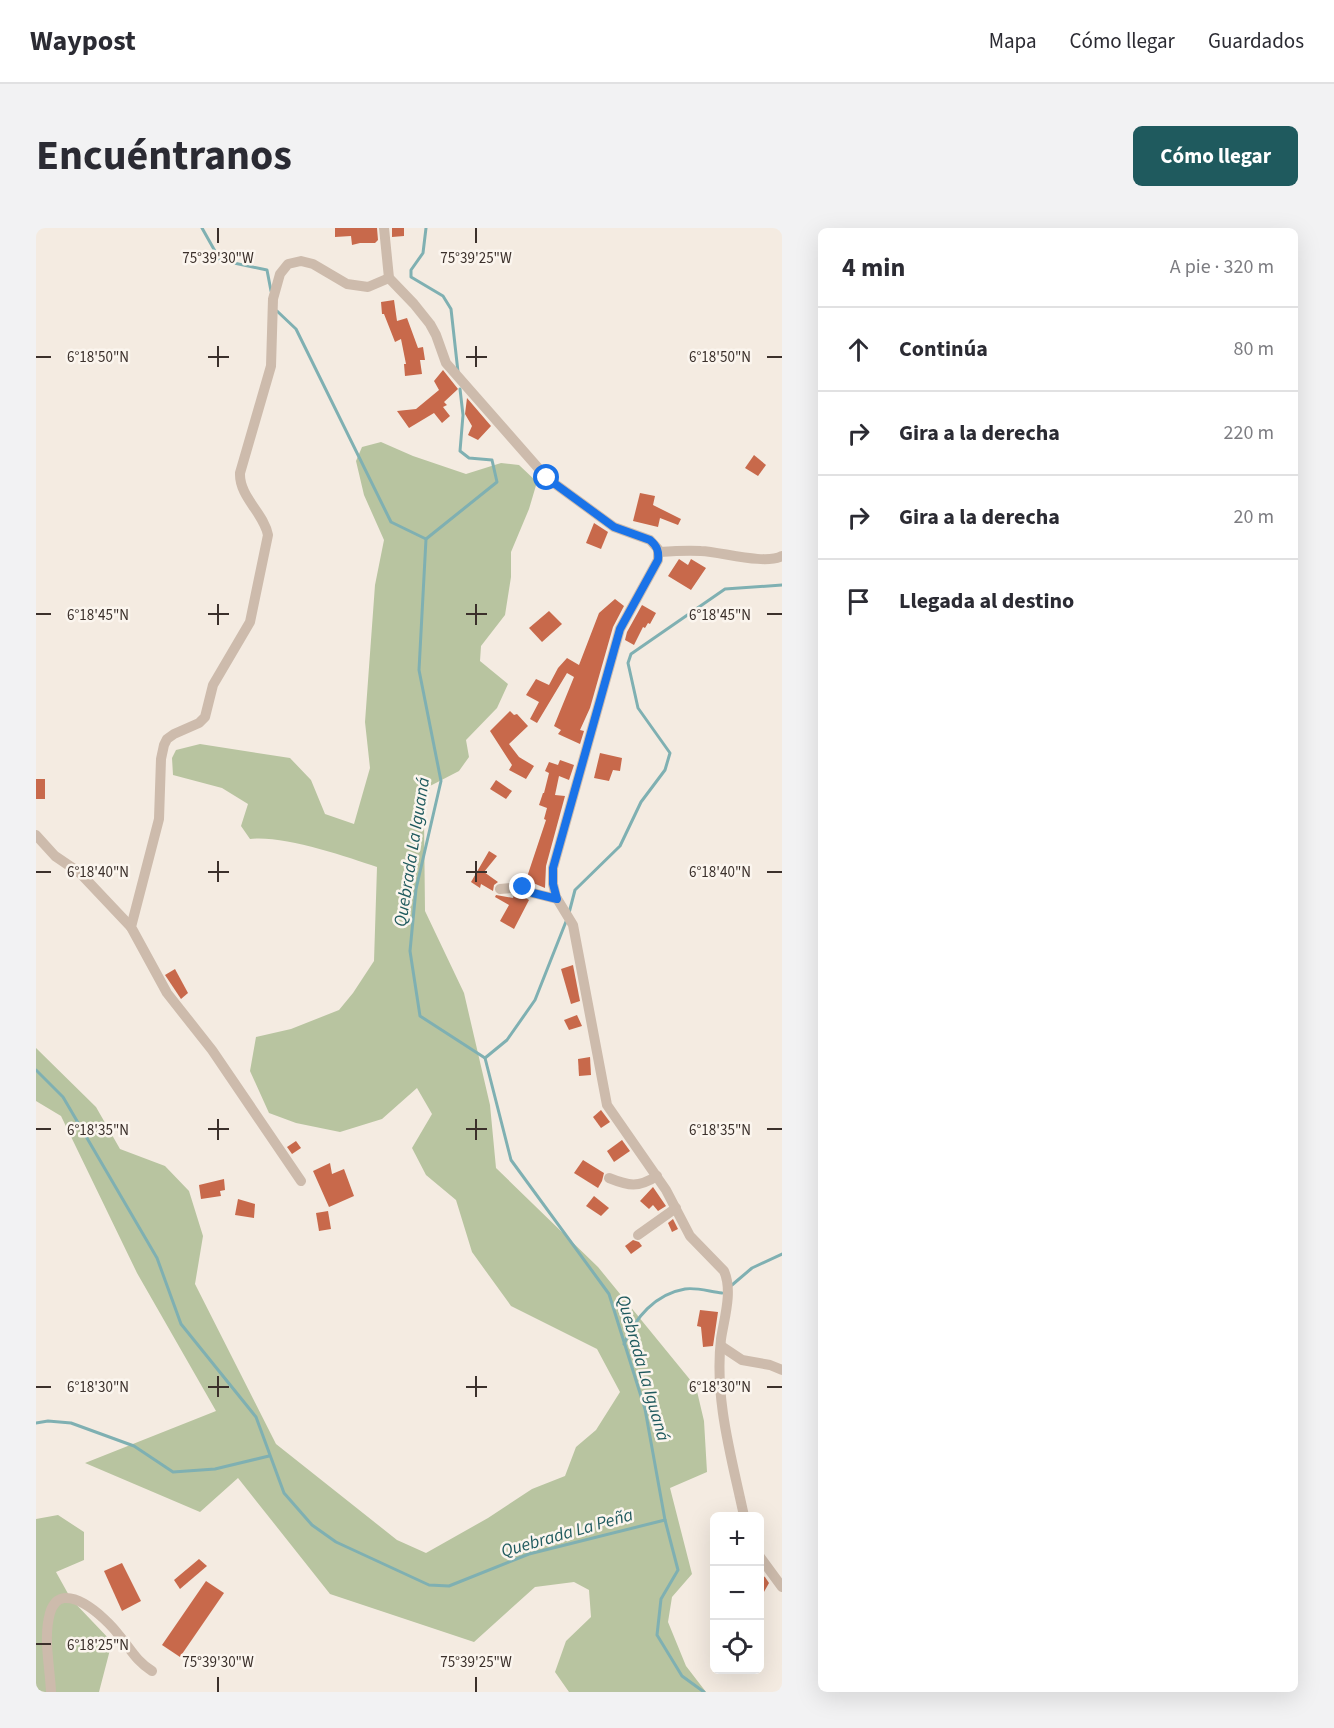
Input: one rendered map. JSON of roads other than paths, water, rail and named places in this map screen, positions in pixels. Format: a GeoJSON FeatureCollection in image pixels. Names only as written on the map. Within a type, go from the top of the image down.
{"type":"FeatureCollection","features":[{"type":"Feature","properties":{"kind":"street"},"geometry":{"type":"LineString","coordinates":[[384,228],[389,278],[430,324],[446,363],[547,478],[614,527],[650,540],[655,544],[658,552],[658,560],[620,629],[553,868],[553,884],[557,899],[573,925],[607,1105],[657,1176],[690,1236],[724,1271],[726,1277],[728,1291],[721,1346],[720,1387],[725,1424],[743,1512]]}},
{"type":"Feature","properties":{"kind":"street"},"geometry":{"type":"LineString","coordinates":[[131,927],[159,819],[161,759],[164,745],[167,739],[199,723],[205,717],[213,685],[250,622],[268,535],[242,487],[240,473],[271,366],[273,299],[280,274],[288,264],[301,261],[313,264],[346,284],[368,286],[389,278]]}},
{"type":"Feature","properties":{"kind":"street"},"geometry":{"type":"LineString","coordinates":[[658,552],[703,551],[761,559],[782,556]]}},
{"type":"Feature","properties":{"kind":"street"},"geometry":{"type":"LineString","coordinates":[[36,834],[55,856],[80,873],[131,927],[167,993],[212,1050],[301,1181]]}},
{"type":"Feature","properties":{"kind":"street"},"geometry":{"type":"LineString","coordinates":[[500,889],[523,887],[533,893],[557,899]]}},
{"type":"Feature","properties":{"kind":"street"},"geometry":{"type":"LineString","coordinates":[[609,1178],[627,1185],[645,1184],[657,1176]]}},
{"type":"Feature","properties":{"kind":"street"},"geometry":{"type":"LineString","coordinates":[[638,1235],[676,1208]]}},
{"type":"Feature","properties":{"kind":"street"},"geometry":{"type":"LineString","coordinates":[[721,1346],[742,1360],[770,1365],[782,1370]]}},
{"type":"Feature","properties":{"kind":"street"},"geometry":{"type":"LineString","coordinates":[[764,1564],[782,1587]]}},
{"type":"Feature","properties":{"kind":"street"},"geometry":{"type":"LineString","coordinates":[[51,1692],[49,1615],[52,1606],[64,1599],[79,1600],[93,1609],[118,1634],[138,1661],[152,1671]]}},
{"type":"Feature","properties":{"kind":"waterway","name":"Quebrada La Iguaná"},"geometry":{"type":"LineString","coordinates":[[202,228],[220,260],[267,270],[271,291]]}},
{"type":"Feature","properties":{"kind":"waterway"},"geometry":{"type":"LineString","coordinates":[[426,228],[423,253],[411,270],[411,277],[443,296],[451,309],[458,372]]}},
{"type":"Feature","properties":{"kind":"waterway","name":"Quebrada La Iguaná"},"geometry":{"type":"LineString","coordinates":[[277,311],[296,329],[391,522],[426,539],[419,670],[441,781],[416,889],[410,951],[420,1016],[485,1058],[511,1160],[609,1294],[645,1409],[665,1520],[678,1570],[661,1599],[657,1635],[682,1676],[704,1692]]}},
{"type":"Feature","properties":{"kind":"waterway"},"geometry":{"type":"LineString","coordinates":[[426,539],[497,482],[492,460],[469,458],[460,451],[463,415],[460,389]]}},
{"type":"Feature","properties":{"kind":"waterway"},"geometry":{"type":"LineString","coordinates":[[569,913],[575,890],[620,846],[641,802],[665,770],[670,753],[638,708],[628,663],[631,654],[725,589],[782,585]]}},
{"type":"Feature","properties":{"kind":"waterway"},"geometry":{"type":"LineString","coordinates":[[485,1058],[507,1040],[535,1000],[567,919]]}},
{"type":"Feature","properties":{"kind":"waterway","name":"Quebrada La Peña"},"geometry":{"type":"LineString","coordinates":[[36,1070],[63,1097],[157,1258],[181,1324],[256,1417],[284,1493],[312,1525],[336,1542],[429,1585],[449,1586],[529,1554],[665,1520]]}},
{"type":"Feature","properties":{"kind":"waterway"},"geometry":{"type":"LineString","coordinates":[[732,1285],[752,1268],[782,1254]]}},
{"type":"Feature","properties":{"kind":"waterway"},"geometry":{"type":"LineString","coordinates":[[624,1344],[640,1316],[664,1296],[685,1289],[722,1293]]}},
{"type":"Feature","properties":{"kind":"waterway"},"geometry":{"type":"LineString","coordinates":[[36,1423],[48,1421],[71,1423],[134,1446],[173,1472],[215,1469],[269,1456]]}}]}
